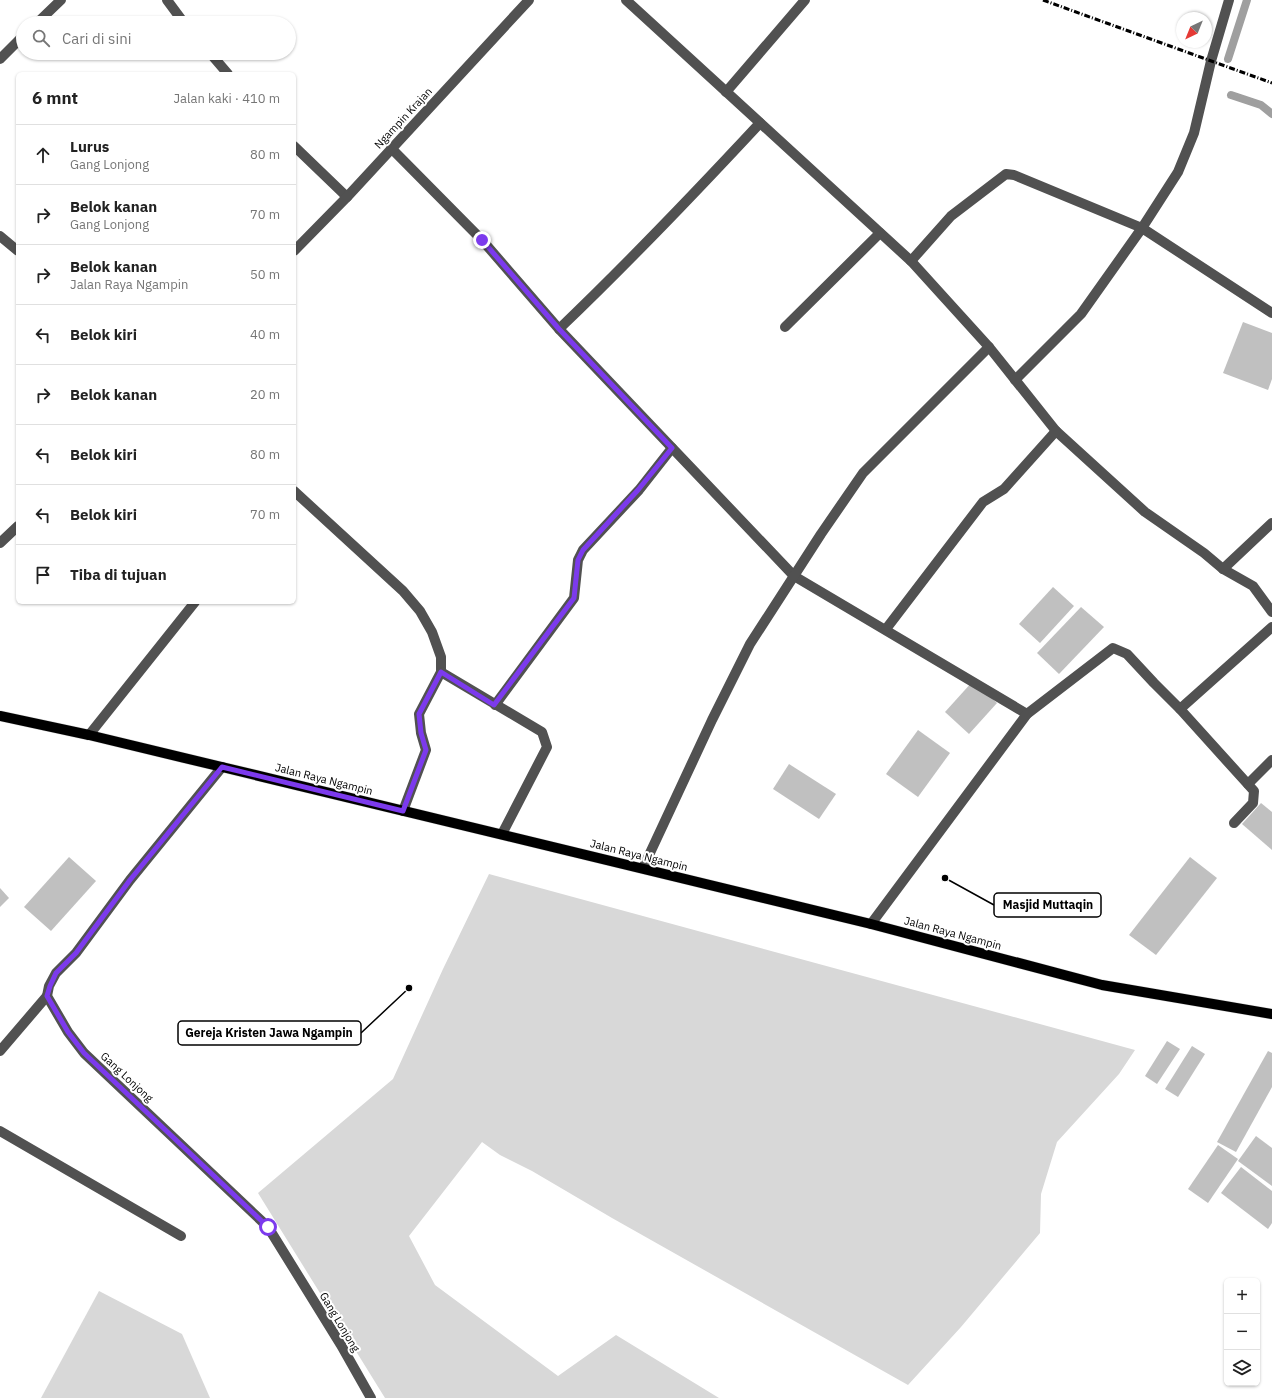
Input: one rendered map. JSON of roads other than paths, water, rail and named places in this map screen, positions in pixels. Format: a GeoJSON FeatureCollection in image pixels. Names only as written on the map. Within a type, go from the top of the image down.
{"type":"FeatureCollection","features":[{"type":"Feature","properties":{"kind":"main road","name":"Jalan Raya Ngampin"},"geometry":{"type":"LineString","coordinates":[[0,716],[89,735],[643,868],[871,924],[1102,985],[1272,1014]]}},
{"type":"Feature","properties":{"kind":"street"},"geometry":{"type":"LineString","coordinates":[[44,16],[61,0]]}},
{"type":"Feature","properties":{"kind":"street"},"geometry":{"type":"LineString","coordinates":[[166,0],[179,16]]}},
{"type":"Feature","properties":{"kind":"street","name":"Ngampin Krajan"},"geometry":{"type":"LineString","coordinates":[[296,249],[529,0]]}},
{"type":"Feature","properties":{"kind":"street"},"geometry":{"type":"LineString","coordinates":[[626,0],[911,261],[989,347],[1056,432],[1145,512],[1204,553],[1223,569],[1253,586],[1272,612]]}},
{"type":"Feature","properties":{"kind":"street"},"geometry":{"type":"LineString","coordinates":[[726,92],[805,0]]}},
{"type":"Feature","properties":{"kind":"street"},"geometry":{"type":"LineString","coordinates":[[1016,380],[1081,314],[1142,228],[1178,172],[1194,133],[1211,61],[1229,0]]}},
{"type":"Feature","properties":{"kind":"street"},"geometry":{"type":"LineString","coordinates":[[0,59],[16,43]]}},
{"type":"Feature","properties":{"kind":"street"},"geometry":{"type":"LineString","coordinates":[[216,60],[226,72]]}},
{"type":"Feature","properties":{"kind":"street"},"geometry":{"type":"LineString","coordinates":[[559,329],[685,205],[760,123]]}},
{"type":"Feature","properties":{"kind":"street"},"geometry":{"type":"LineString","coordinates":[[296,148],[347,196]]}},
{"type":"Feature","properties":{"kind":"street"},"geometry":{"type":"LineString","coordinates":[[391,148],[482,240],[559,329],[794,576],[886,629],[1027,714]]}},
{"type":"Feature","properties":{"kind":"street"},"geometry":{"type":"LineString","coordinates":[[911,261],[951,216],[1006,174],[1014,175],[1142,228],[1272,313]]}},
{"type":"Feature","properties":{"kind":"street"},"geometry":{"type":"LineString","coordinates":[[785,327],[880,233]]}},
{"type":"Feature","properties":{"kind":"street"},"geometry":{"type":"LineString","coordinates":[[0,236],[16,249]]}},
{"type":"Feature","properties":{"kind":"street"},"geometry":{"type":"LineString","coordinates":[[643,868],[712,720],[750,644],[821,534],[863,473],[989,347]]}},
{"type":"Feature","properties":{"kind":"street"},"geometry":{"type":"LineString","coordinates":[[886,629],[983,502],[1004,489],[1056,432]]}},
{"type":"Feature","properties":{"kind":"street"},"geometry":{"type":"LineString","coordinates":[[494,705],[574,598],[578,560],[583,550],[638,490],[672,448]]}},
{"type":"Feature","properties":{"kind":"street"},"geometry":{"type":"LineString","coordinates":[[296,493],[402,591],[420,612],[432,632],[441,657],[441,672],[419,714],[421,733],[426,750],[403,811]]}},
{"type":"Feature","properties":{"kind":"street"},"geometry":{"type":"LineString","coordinates":[[1223,569],[1272,523]]}},
{"type":"Feature","properties":{"kind":"street"},"geometry":{"type":"LineString","coordinates":[[0,543],[16,528]]}},
{"type":"Feature","properties":{"kind":"street"},"geometry":{"type":"LineString","coordinates":[[89,735],[193,604]]}},
{"type":"Feature","properties":{"kind":"street"},"geometry":{"type":"LineString","coordinates":[[1180,709],[1272,627]]}},
{"type":"Feature","properties":{"kind":"street"},"geometry":{"type":"LineString","coordinates":[[871,924],[1027,714],[1113,648],[1127,654],[1180,709],[1254,791],[1253,803],[1234,824]]}},
{"type":"Feature","properties":{"kind":"street"},"geometry":{"type":"LineString","coordinates":[[441,672],[494,705],[542,732],[547,747],[502,834]]}},
{"type":"Feature","properties":{"kind":"street"},"geometry":{"type":"LineString","coordinates":[[1248,784],[1272,760]]}},
{"type":"Feature","properties":{"kind":"street"},"geometry":{"type":"LineString","coordinates":[[0,1051],[47,996],[56,973],[76,953],[130,880],[222,767]]}},
{"type":"Feature","properties":{"kind":"street","name":"Gang Lonjong"},"geometry":{"type":"LineString","coordinates":[[47,996],[68,1032],[84,1053],[268,1227],[341,1345],[371,1398]]}},
{"type":"Feature","properties":{"kind":"street"},"geometry":{"type":"LineString","coordinates":[[0,1131],[181,1236]]}},
{"type":"Feature","properties":{"kind":"waterway"},"geometry":{"type":"LineString","coordinates":[[1228,59],[1247,0]]}},
{"type":"Feature","properties":{"kind":"waterway"},"geometry":{"type":"LineString","coordinates":[[1231,95],[1261,105],[1272,114]]}},
{"type":"Feature","properties":{"kind":"railway"},"geometry":{"type":"LineString","coordinates":[[1043,0],[1272,83]]}},
{"type":"Feature","properties":{"kind":"place","name":"Masjid Muttaqin"},"geometry":{"type":"Point","coordinates":[945,878]}},
{"type":"Feature","properties":{"kind":"place","name":"Gereja Kristen Jawa Ngampin"},"geometry":{"type":"Point","coordinates":[409,988]}}]}
